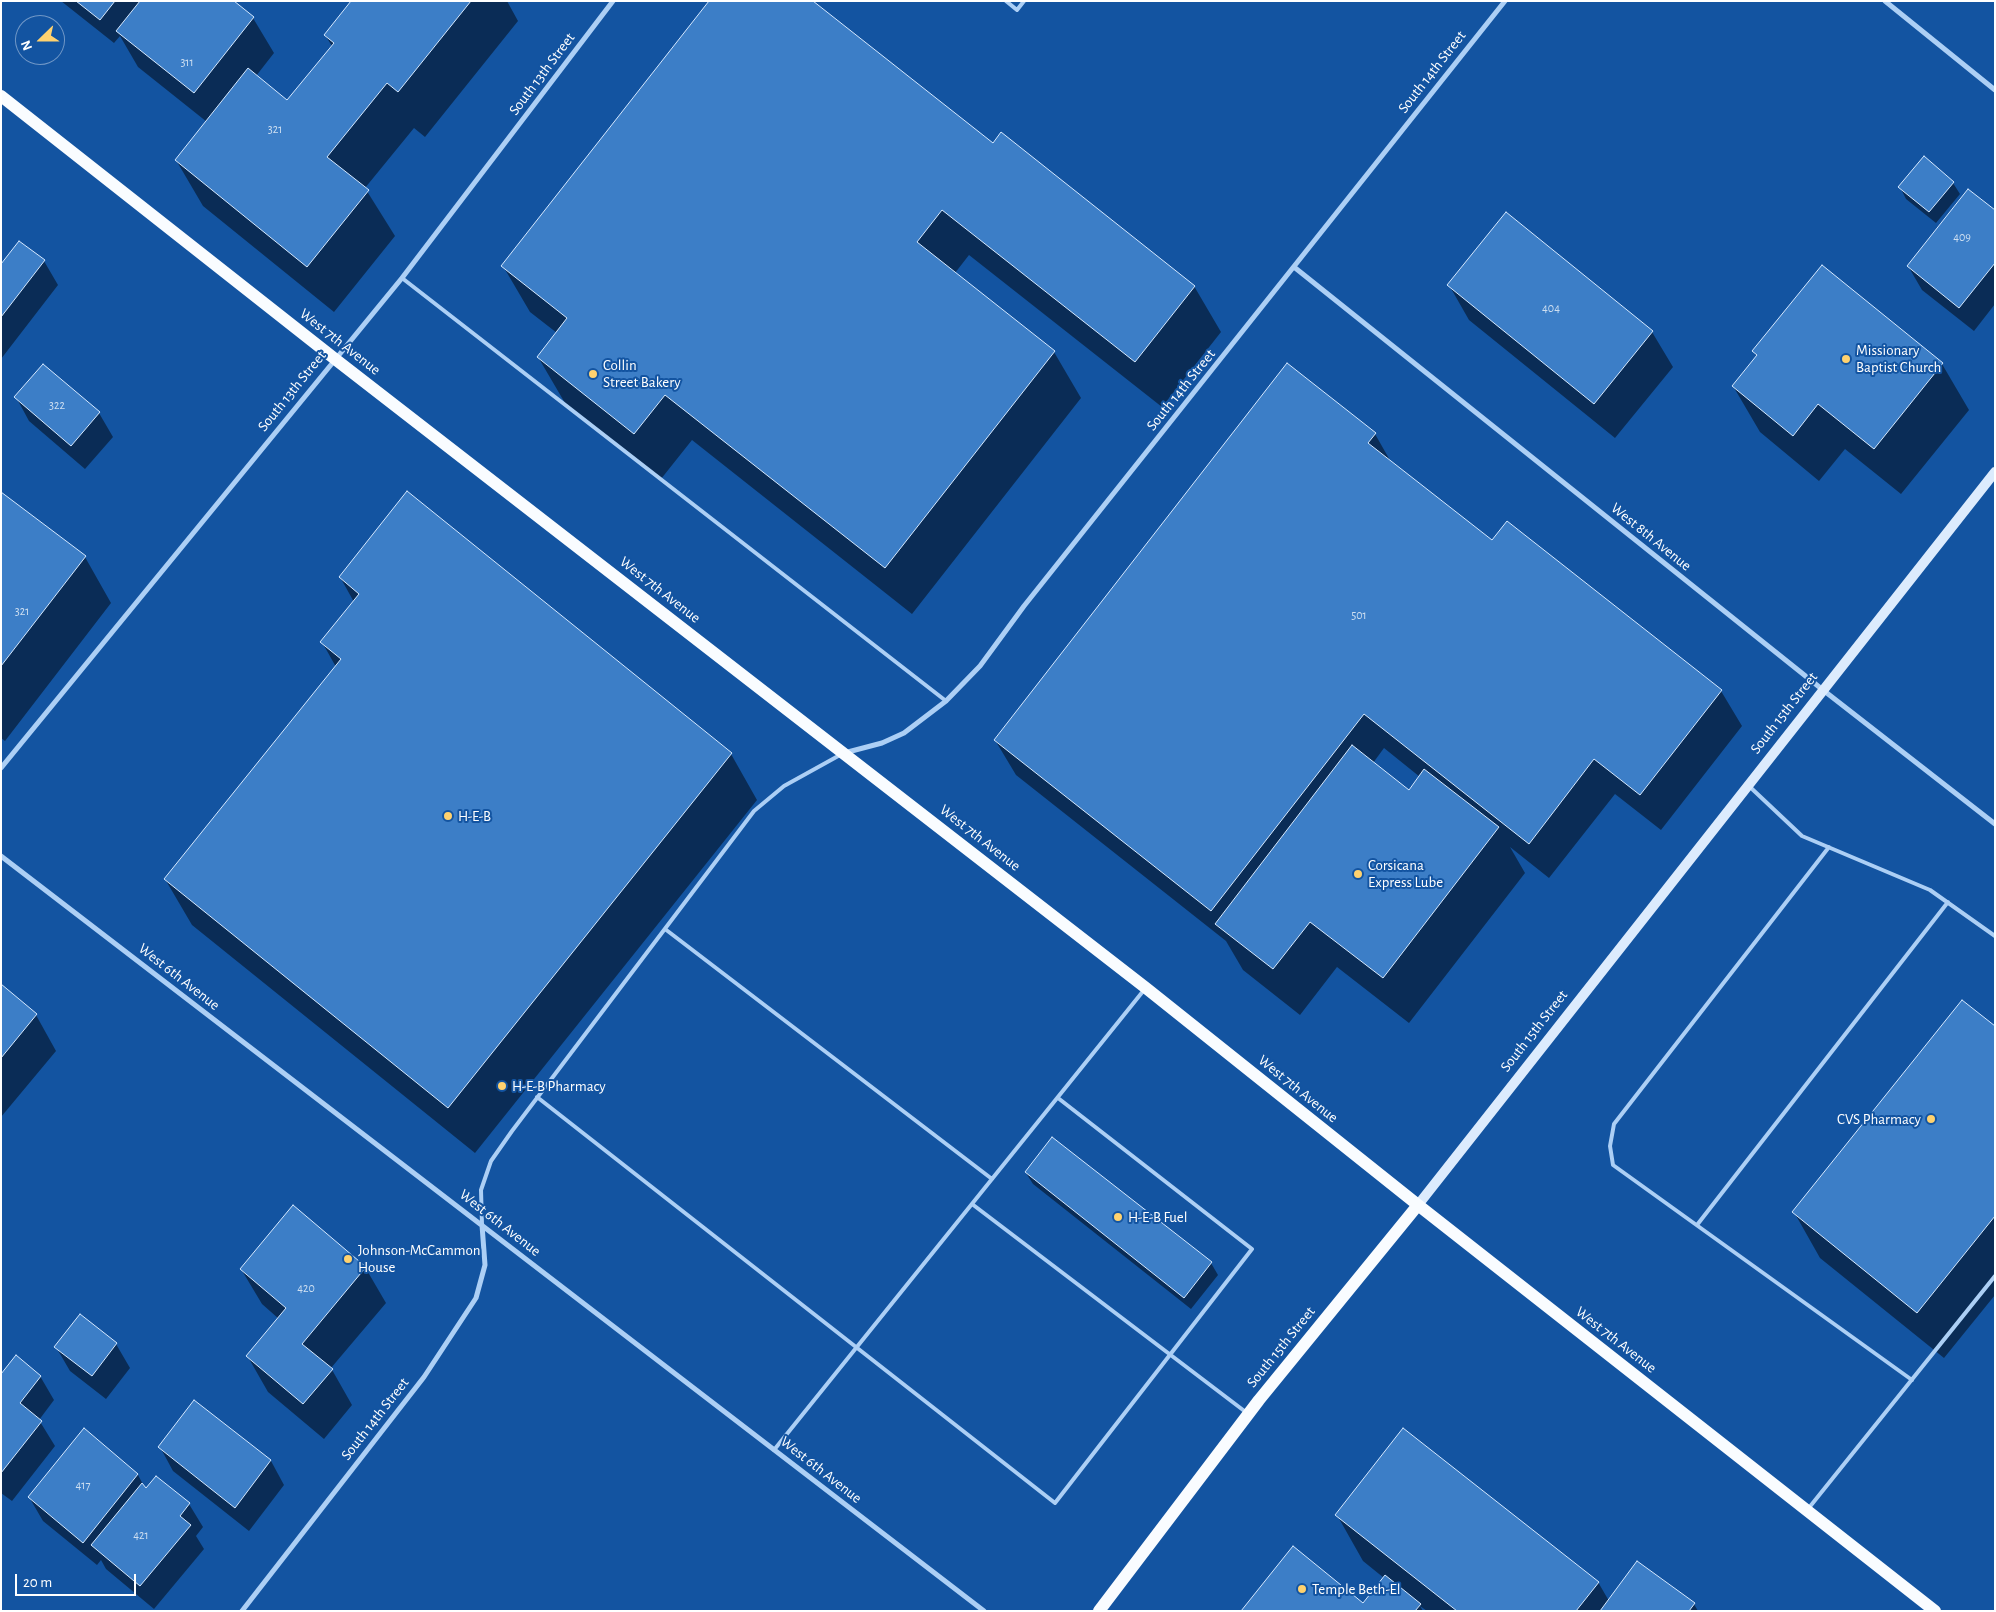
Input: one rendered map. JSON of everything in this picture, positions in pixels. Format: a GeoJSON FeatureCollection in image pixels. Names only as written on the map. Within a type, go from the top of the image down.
{"type":"FeatureCollection","features":[{"type":"Feature","properties":{"kind":"main road","name":"West 7th Avenue"},"geometry":{"type":"LineString","coordinates":[[1,96],[335,359],[1146,988],[1418,1205],[1935,1611]]}},
{"type":"Feature","properties":{"kind":"main road","name":"South 15th Street"},"geometry":{"type":"LineString","coordinates":[[1099,1611],[1248,1414],[1418,1205],[1995,472]]}},
{"type":"Feature","properties":{"kind":"street","name":"South 13th Street"},"geometry":{"type":"LineString","coordinates":[[1,768],[402,278],[613,1]]}},
{"type":"Feature","properties":{"kind":"street","name":"South 14th Street"},"geometry":{"type":"LineString","coordinates":[[844,753],[882,743],[904,733],[946,701],[980,666],[1030,598],[1505,1]]}},
{"type":"Feature","properties":{"kind":"street"},"geometry":{"type":"LineString","coordinates":[[1885,1],[1995,90]]}},
{"type":"Feature","properties":{"kind":"street","name":"West 8th Avenue"},"geometry":{"type":"LineString","coordinates":[[1294,267],[1823,690],[1995,824]]}},
{"type":"Feature","properties":{"kind":"street","name":"West 6th Avenue"},"geometry":{"type":"LineString","coordinates":[[1,856],[984,1611]]}},
{"type":"Feature","properties":{"kind":"street","name":"South 14th Street"},"geometry":{"type":"LineString","coordinates":[[242,1611],[424,1377],[476,1298],[486,1265],[482,1225]]}},
{"type":"Feature","properties":{"kind":"lane"},"geometry":{"type":"LineString","coordinates":[[1006,1],[1017,10],[1024,1]]}},
{"type":"Feature","properties":{"kind":"lane"},"geometry":{"type":"LineString","coordinates":[[402,278],[946,701]]}},
{"type":"Feature","properties":{"kind":"lane"},"geometry":{"type":"LineString","coordinates":[[482,1225],[481,1190],[491,1161],[537,1097],[754,811],[784,786],[844,753]]}},
{"type":"Feature","properties":{"kind":"lane"},"geometry":{"type":"LineString","coordinates":[[1748,785],[1802,836],[1930,890],[1995,936]]}},
{"type":"Feature","properties":{"kind":"lane"},"geometry":{"type":"LineString","coordinates":[[1828,847],[1614,1124],[1610,1146],[1613,1165],[1912,1380]]}},
{"type":"Feature","properties":{"kind":"lane"},"geometry":{"type":"LineString","coordinates":[[1697,1226],[1948,902]]}},
{"type":"Feature","properties":{"kind":"lane"},"geometry":{"type":"LineString","coordinates":[[665,929],[992,1179]]}},
{"type":"Feature","properties":{"kind":"lane"},"geometry":{"type":"LineString","coordinates":[[774,1450],[1146,988]]}},
{"type":"Feature","properties":{"kind":"lane"},"geometry":{"type":"LineString","coordinates":[[537,1097],[1055,1503],[1252,1249],[1058,1098]]}},
{"type":"Feature","properties":{"kind":"lane"},"geometry":{"type":"LineString","coordinates":[[972,1204],[1248,1414]]}},
{"type":"Feature","properties":{"kind":"lane"},"geometry":{"type":"LineString","coordinates":[[1806,1511],[1995,1276]]}},
{"type":"Feature","properties":{"kind":"building"},"geometry":{"type":"Polygon","coordinates":[[[76,1],[115,1],[100,20],[76,1]]]}},
{"type":"Feature","properties":{"kind":"building"},"geometry":{"type":"Polygon","coordinates":[[[140,1],[234,1],[254,17],[194,93],[116,31],[140,1]]]}},
{"type":"Feature","properties":{"kind":"building"},"geometry":{"type":"Polygon","coordinates":[[[351,1],[471,1],[398,92],[387,83],[327,157],[369,190],[307,267],[175,160],[248,68],[287,100],[334,43],[324,35],[351,1]]]}},
{"type":"Feature","properties":{"kind":"building","name":"Collin Street Bakery"},"geometry":{"type":"Polygon","coordinates":[[[709,1],[813,1],[993,143],[1001,132],[1195,286],[1135,362],[942,210],[917,242],[1055,351],[885,568],[665,395],[634,434],[537,357],[567,318],[501,266],[709,1]]]}},
{"type":"Feature","properties":{"kind":"building"},"geometry":{"type":"Polygon","coordinates":[[[1924,156],[1954,182],[1929,212],[1898,187],[1924,156]]]}},
{"type":"Feature","properties":{"kind":"building"},"geometry":{"type":"Polygon","coordinates":[[[1968,189],[1995,210],[1995,263],[1959,308],[1907,266],[1968,189]]]}},
{"type":"Feature","properties":{"kind":"building"},"geometry":{"type":"Polygon","coordinates":[[[1506,212],[1653,331],[1594,404],[1447,285],[1506,212]]]}},
{"type":"Feature","properties":{"kind":"building"},"geometry":{"type":"Polygon","coordinates":[[[19,241],[45,260],[1,317],[1,264],[19,241]]]}},
{"type":"Feature","properties":{"kind":"building","name":"Missionary Baptist Church"},"geometry":{"type":"Polygon","coordinates":[[[1822,265],[1943,363],[1874,449],[1818,404],[1793,436],[1732,386],[1757,355],[1752,351],[1822,265]]]}},
{"type":"Feature","properties":{"kind":"building"},"geometry":{"type":"Polygon","coordinates":[[[1287,363],[1376,433],[1368,443],[1492,540],[1507,521],[1722,690],[1640,795],[1594,759],[1529,844],[1364,714],[1211,911],[994,740],[1287,363]]]}},
{"type":"Feature","properties":{"kind":"building"},"geometry":{"type":"Polygon","coordinates":[[[43,364],[100,412],[71,446],[14,397],[43,364]]]}},
{"type":"Feature","properties":{"kind":"building","name":"H-E-B"},"geometry":{"type":"Polygon","coordinates":[[[407,491],[732,753],[448,1108],[164,879],[341,659],[320,642],[359,594],[339,577],[407,491]]]}},
{"type":"Feature","properties":{"kind":"building"},"geometry":{"type":"Polygon","coordinates":[[[1,492],[86,556],[1,666],[1,492]]]}},
{"type":"Feature","properties":{"kind":"building","name":"Corsicana Express Lube"},"geometry":{"type":"Polygon","coordinates":[[[1352,745],[1409,790],[1424,769],[1499,827],[1383,978],[1310,922],[1273,969],[1215,924],[1352,745]]]}},
{"type":"Feature","properties":{"kind":"building"},"geometry":{"type":"Polygon","coordinates":[[[1,984],[37,1014],[1,1058],[1,984]]]}},
{"type":"Feature","properties":{"kind":"building","name":"CVS Pharmacy"},"geometry":{"type":"Polygon","coordinates":[[[1962,1000],[1995,1026],[1995,1216],[1917,1313],[1792,1212],[1962,1000]]]}},
{"type":"Feature","properties":{"kind":"building","name":"H-E-B Fuel"},"geometry":{"type":"Polygon","coordinates":[[[1052,1137],[1212,1262],[1184,1298],[1025,1172],[1052,1137]]]}},
{"type":"Feature","properties":{"kind":"building"},"geometry":{"type":"Polygon","coordinates":[[[293,1205],[366,1267],[302,1344],[333,1369],[303,1404],[246,1356],[286,1308],[240,1269],[293,1205]]]}},
{"type":"Feature","properties":{"kind":"building"},"geometry":{"type":"Polygon","coordinates":[[[80,1314],[117,1343],[92,1376],[54,1347],[80,1314]]]}},
{"type":"Feature","properties":{"kind":"building"},"geometry":{"type":"Polygon","coordinates":[[[16,1355],[41,1376],[20,1403],[42,1421],[1,1473],[1,1374],[16,1355]]]}},
{"type":"Feature","properties":{"kind":"building"},"geometry":{"type":"Polygon","coordinates":[[[194,1400],[271,1460],[235,1508],[158,1447],[194,1400]]]}},
{"type":"Feature","properties":{"kind":"building"},"geometry":{"type":"Polygon","coordinates":[[[84,1428],[138,1474],[83,1543],[28,1497],[84,1428]]]}},
{"type":"Feature","properties":{"kind":"building"},"geometry":{"type":"Polygon","coordinates":[[[1403,1428],[1599,1582],[1576,1611],[1457,1611],[1335,1515],[1403,1428]]]}},
{"type":"Feature","properties":{"kind":"building"},"geometry":{"type":"Polygon","coordinates":[[[156,1476],[190,1503],[180,1516],[191,1525],[140,1586],[91,1545],[142,1483],[146,1488],[156,1476]]]}},
{"type":"Feature","properties":{"kind":"building","name":"Temple Beth-El"},"geometry":{"type":"Polygon","coordinates":[[[1293,1546],[1363,1603],[1385,1575],[1421,1604],[1415,1611],[1241,1611],[1293,1546]]]}},
{"type":"Feature","properties":{"kind":"building"},"geometry":{"type":"Polygon","coordinates":[[[1637,1561],[1695,1603],[1689,1611],[1600,1611],[1637,1561]]]}},
{"type":"Feature","properties":{"kind":"place","name":"Missionary Baptist Church"},"geometry":{"type":"Point","coordinates":[1846,359]}},
{"type":"Feature","properties":{"kind":"place","name":"Collin Street Bakery"},"geometry":{"type":"Point","coordinates":[593,374]}},
{"type":"Feature","properties":{"kind":"place","name":"H-E-B"},"geometry":{"type":"Point","coordinates":[448,816]}},
{"type":"Feature","properties":{"kind":"place","name":"Corsicana Express Lube"},"geometry":{"type":"Point","coordinates":[1358,874]}},
{"type":"Feature","properties":{"kind":"place","name":"H-E-B Pharmacy"},"geometry":{"type":"Point","coordinates":[502,1086]}},
{"type":"Feature","properties":{"kind":"place","name":"CVS Pharmacy"},"geometry":{"type":"Point","coordinates":[1931,1119]}},
{"type":"Feature","properties":{"kind":"place","name":"H-E-B Fuel"},"geometry":{"type":"Point","coordinates":[1118,1217]}},
{"type":"Feature","properties":{"kind":"place","name":"Johnson-McCammon House"},"geometry":{"type":"Point","coordinates":[348,1259]}},
{"type":"Feature","properties":{"kind":"place","name":"Temple Beth-El"},"geometry":{"type":"Point","coordinates":[1302,1589]}}]}
